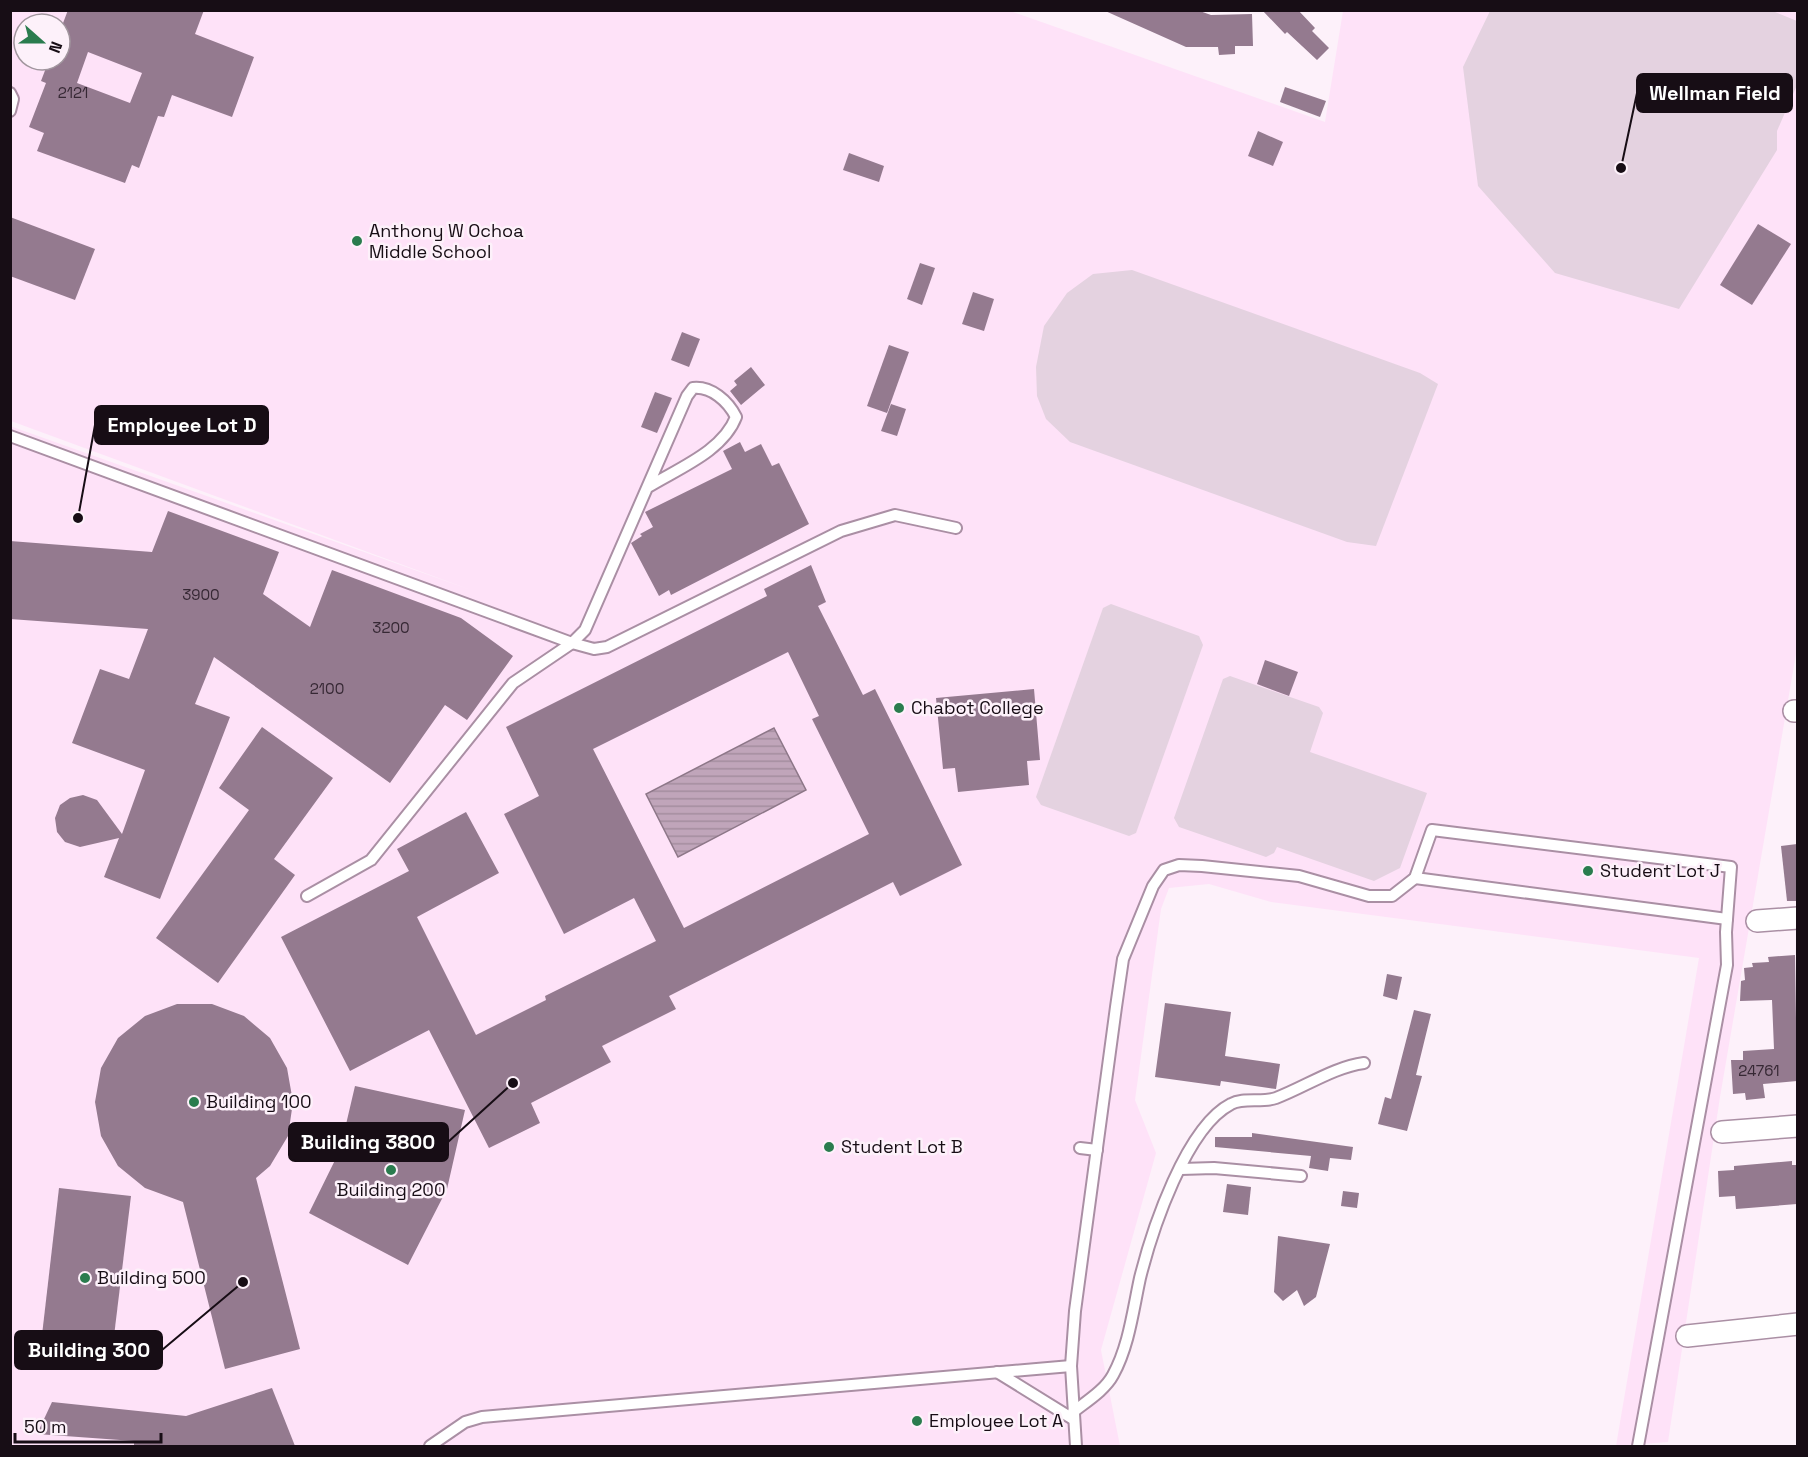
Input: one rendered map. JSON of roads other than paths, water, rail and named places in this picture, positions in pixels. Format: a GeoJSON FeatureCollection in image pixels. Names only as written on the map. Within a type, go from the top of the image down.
{"type":"FeatureCollection","features":[{"type":"Feature","properties":{"kind":"street"},"geometry":{"type":"LineString","coordinates":[[1757,921],[1797,918]]}},
{"type":"Feature","properties":{"kind":"street"},"geometry":{"type":"LineString","coordinates":[[1722,1132],[1797,1126]]}},
{"type":"Feature","properties":{"kind":"street"},"geometry":{"type":"LineString","coordinates":[[1687,1336],[1797,1324]]}},
{"type":"Feature","properties":{"kind":"lane"},"geometry":{"type":"LineString","coordinates":[[10,93],[13,99],[10,111]]}},
{"type":"Feature","properties":{"kind":"lane"},"geometry":{"type":"LineString","coordinates":[[307,896],[371,860],[513,683],[572,643],[585,630],[687,396],[693,388],[711,390],[732,408],[736,417],[731,430],[722,442],[648,488]]}},
{"type":"Feature","properties":{"kind":"lane"},"geometry":{"type":"LineString","coordinates":[[10,436],[572,643],[594,649],[607,647],[841,531],[895,515],[956,528]]}},
{"type":"Feature","properties":{"kind":"lane"},"geometry":{"type":"LineString","coordinates":[[1076,1446],[1071,1366],[1075,1311],[1123,959],[1153,886],[1164,870],[1179,865],[1299,876],[1369,896],[1392,896],[1415,878],[1432,830],[1731,867],[1727,919],[1727,965],[1638,1446]]}},
{"type":"Feature","properties":{"kind":"lane"},"geometry":{"type":"LineString","coordinates":[[1415,878],[1727,919]]}},
{"type":"Feature","properties":{"kind":"lane"},"geometry":{"type":"LineString","coordinates":[[1073,1415],[1112,1377],[1121,1359],[1141,1275],[1168,1191],[1195,1139],[1212,1116],[1233,1102],[1273,1100],[1347,1065],[1364,1063]]}},
{"type":"Feature","properties":{"kind":"lane"},"geometry":{"type":"LineString","coordinates":[[1080,1148],[1097,1150]]}},
{"type":"Feature","properties":{"kind":"lane"},"geometry":{"type":"LineString","coordinates":[[1180,1168],[1214,1168],[1301,1176]]}},
{"type":"Feature","properties":{"kind":"lane"},"geometry":{"type":"LineString","coordinates":[[430,1446],[465,1422],[482,1417],[1071,1366]]}},
{"type":"Feature","properties":{"kind":"lane"},"geometry":{"type":"LineString","coordinates":[[994,1371],[1019,1383],[1053,1408],[1073,1415]]}},
{"type":"Feature","properties":{"kind":"place","name":"Wellman Field"},"geometry":{"type":"Point","coordinates":[1621,168]}},
{"type":"Feature","properties":{"kind":"place","name":"Anthony W Ochoa Middle School"},"geometry":{"type":"Point","coordinates":[357,241]}},
{"type":"Feature","properties":{"kind":"place","name":"Employee Lot D"},"geometry":{"type":"Point","coordinates":[78,518]}},
{"type":"Feature","properties":{"kind":"place","name":"Chabot College"},"geometry":{"type":"Point","coordinates":[899,708]}},
{"type":"Feature","properties":{"kind":"place","name":"Student Lot J"},"geometry":{"type":"Point","coordinates":[1588,871]}},
{"type":"Feature","properties":{"kind":"place","name":"Building 3800"},"geometry":{"type":"Point","coordinates":[513,1083]}},
{"type":"Feature","properties":{"kind":"place","name":"Building 100"},"geometry":{"type":"Point","coordinates":[194,1102]}},
{"type":"Feature","properties":{"kind":"place","name":"Student Lot B"},"geometry":{"type":"Point","coordinates":[829,1147]}},
{"type":"Feature","properties":{"kind":"place","name":"Building 200"},"geometry":{"type":"Point","coordinates":[391,1170]}},
{"type":"Feature","properties":{"kind":"place","name":"Building 500"},"geometry":{"type":"Point","coordinates":[85,1278]}},
{"type":"Feature","properties":{"kind":"place","name":"Building 300"},"geometry":{"type":"Point","coordinates":[243,1282]}},
{"type":"Feature","properties":{"kind":"place","name":"Employee Lot A"},"geometry":{"type":"Point","coordinates":[917,1421]}}]}
